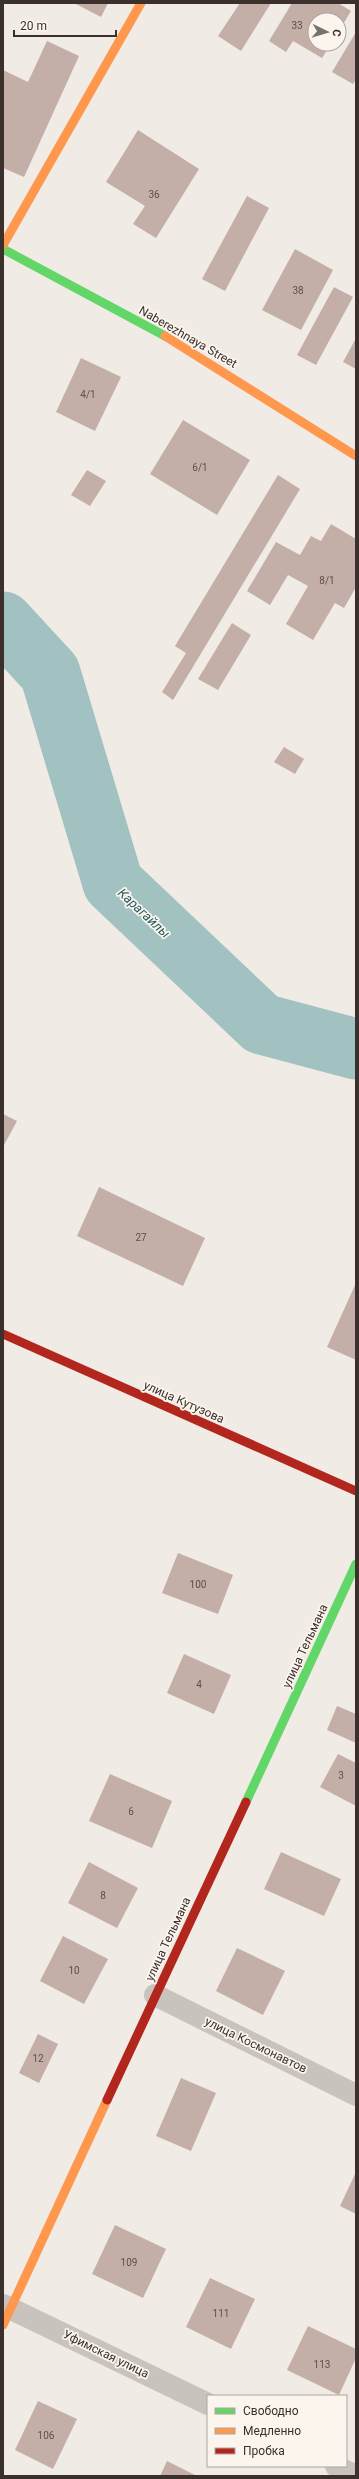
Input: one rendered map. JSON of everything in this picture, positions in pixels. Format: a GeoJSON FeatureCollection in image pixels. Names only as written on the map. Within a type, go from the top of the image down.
{"type":"FeatureCollection","features":[{"type":"Feature","properties":{"kind":"street"},"geometry":{"type":"LineString","coordinates":[[3,245],[141,3]]}},
{"type":"Feature","properties":{"kind":"street","name":"Naberezhnaya Street"},"geometry":{"type":"LineString","coordinates":[[3,249],[180,344],[356,456]]}},
{"type":"Feature","properties":{"kind":"street","name":"улица Кутузова"},"geometry":{"type":"LineString","coordinates":[[3,1334],[356,1491]]}},
{"type":"Feature","properties":{"kind":"street","name":"улица Тельмана"},"geometry":{"type":"LineString","coordinates":[[5,2313],[156,1995],[356,1564]]}},
{"type":"Feature","properties":{"kind":"street","name":"улица Космонавтов"},"geometry":{"type":"LineString","coordinates":[[156,1995],[356,2095]]}},
{"type":"Feature","properties":{"kind":"street","name":"Уфимская улица"},"geometry":{"type":"LineString","coordinates":[[5,2313],[207,2404]]}},
{"type":"Feature","properties":{"kind":"street"},"geometry":{"type":"LineString","coordinates":[[338,2467],[356,2476]]}},
{"type":"Feature","properties":{"kind":"building"},"geometry":{"type":"Polygon","coordinates":[[[74,3],[108,3],[101,17],[74,3]]]}},
{"type":"Feature","properties":{"kind":"building"},"geometry":{"type":"Polygon","coordinates":[[[240,3],[271,3],[241,51],[218,36],[240,3]]]}},
{"type":"Feature","properties":{"kind":"building"},"geometry":{"type":"Polygon","coordinates":[[[292,3],[338,3],[351,11],[347,18],[347,12],[307,12],[307,49],[293,41],[286,52],[269,41],[292,3]]]}},
{"type":"Feature","properties":{"kind":"building"},"geometry":{"type":"Polygon","coordinates":[[[356,32],[356,79],[353,84],[332,72],[344,52],[347,52],[347,47],[356,32]]]}},
{"type":"Feature","properties":{"kind":"building"},"geometry":{"type":"Polygon","coordinates":[[[47,41],[79,56],[24,177],[3,168],[3,70],[28,82],[47,41]]]}},
{"type":"Feature","properties":{"kind":"building"},"geometry":{"type":"Polygon","coordinates":[[[312,52],[326,52],[322,58],[312,52]]]}},
{"type":"Feature","properties":{"kind":"building"},"geometry":{"type":"Polygon","coordinates":[[[138,130],[199,169],[156,238],[133,224],[145,206],[106,182],[138,130]]]}},
{"type":"Feature","properties":{"kind":"building"},"geometry":{"type":"Polygon","coordinates":[[[247,196],[269,208],[225,291],[202,279],[247,196]]]}},
{"type":"Feature","properties":{"kind":"building"},"geometry":{"type":"Polygon","coordinates":[[[295,249],[333,270],[301,330],[262,310],[295,249]]]}},
{"type":"Feature","properties":{"kind":"building"},"geometry":{"type":"Polygon","coordinates":[[[334,287],[353,297],[316,365],[297,355],[334,287]]]}},
{"type":"Feature","properties":{"kind":"building"},"geometry":{"type":"Polygon","coordinates":[[[356,338],[356,369],[343,362],[356,338]]]}},
{"type":"Feature","properties":{"kind":"building"},"geometry":{"type":"Polygon","coordinates":[[[81,358],[121,377],[95,431],[56,412],[81,358]]]}},
{"type":"Feature","properties":{"kind":"building"},"geometry":{"type":"Polygon","coordinates":[[[183,420],[250,460],[217,515],[150,474],[183,420]]]}},
{"type":"Feature","properties":{"kind":"building"},"geometry":{"type":"Polygon","coordinates":[[[87,470],[106,481],[90,506],[71,495],[87,470]]]}},
{"type":"Feature","properties":{"kind":"building"},"geometry":{"type":"Polygon","coordinates":[[[278,475],[300,489],[173,700],[162,692],[186,653],[175,646],[278,475]]]}},
{"type":"Feature","properties":{"kind":"building"},"geometry":{"type":"Polygon","coordinates":[[[331,524],[356,539],[356,587],[344,608],[335,603],[313,640],[286,624],[308,586],[288,575],[270,605],[247,591],[276,542],[300,555],[311,536],[321,541],[331,524]]]}},
{"type":"Feature","properties":{"kind":"building"},"geometry":{"type":"Polygon","coordinates":[[[232,623],[251,635],[218,690],[198,679],[232,623]]]}},
{"type":"Feature","properties":{"kind":"building"},"geometry":{"type":"Polygon","coordinates":[[[284,747],[304,759],[295,774],[274,762],[284,747]]]}},
{"type":"Feature","properties":{"kind":"building"},"geometry":{"type":"Polygon","coordinates":[[[3,1114],[17,1121],[3,1147],[3,1114]]]}},
{"type":"Feature","properties":{"kind":"building"},"geometry":{"type":"Polygon","coordinates":[[[99,1187],[205,1238],[183,1286],[77,1236],[99,1187]]]}},
{"type":"Feature","properties":{"kind":"building"},"geometry":{"type":"Polygon","coordinates":[[[356,1283],[356,1360],[327,1347],[356,1283]]]}},
{"type":"Feature","properties":{"kind":"building"},"geometry":{"type":"Polygon","coordinates":[[[178,1553],[233,1575],[218,1614],[162,1593],[178,1553]]]}},
{"type":"Feature","properties":{"kind":"building"},"geometry":{"type":"Polygon","coordinates":[[[184,1654],[231,1675],[214,1714],[167,1693],[184,1654]]]}},
{"type":"Feature","properties":{"kind":"building"},"geometry":{"type":"Polygon","coordinates":[[[337,1706],[356,1714],[356,1743],[327,1730],[337,1706]]]}},
{"type":"Feature","properties":{"kind":"building"},"geometry":{"type":"Polygon","coordinates":[[[338,1754],[356,1763],[356,1806],[320,1787],[338,1754]]]}},
{"type":"Feature","properties":{"kind":"building"},"geometry":{"type":"Polygon","coordinates":[[[110,1774],[172,1801],[152,1848],[89,1821],[110,1774]]]}},
{"type":"Feature","properties":{"kind":"building"},"geometry":{"type":"Polygon","coordinates":[[[281,1852],[341,1879],[324,1916],[264,1889],[281,1852]]]}},
{"type":"Feature","properties":{"kind":"building"},"geometry":{"type":"Polygon","coordinates":[[[89,1862],[138,1888],[117,1928],[68,1903],[89,1862]]]}},
{"type":"Feature","properties":{"kind":"building"},"geometry":{"type":"Polygon","coordinates":[[[63,1936],[108,1959],[84,2004],[40,1981],[63,1936]]]}},
{"type":"Feature","properties":{"kind":"building"},"geometry":{"type":"Polygon","coordinates":[[[237,1948],[285,1971],[263,2015],[216,1991],[237,1948]]]}},
{"type":"Feature","properties":{"kind":"building"},"geometry":{"type":"Polygon","coordinates":[[[38,2034],[58,2044],[39,2083],[19,2073],[38,2034]]]}},
{"type":"Feature","properties":{"kind":"building"},"geometry":{"type":"Polygon","coordinates":[[[181,2078],[216,2093],[191,2151],[156,2136],[181,2078]]]}},
{"type":"Feature","properties":{"kind":"building"},"geometry":{"type":"Polygon","coordinates":[[[356,2172],[356,2214],[340,2206],[356,2172]]]}},
{"type":"Feature","properties":{"kind":"building"},"geometry":{"type":"Polygon","coordinates":[[[115,2225],[166,2249],[143,2298],[92,2274],[115,2225]]]}},
{"type":"Feature","properties":{"kind":"building"},"geometry":{"type":"Polygon","coordinates":[[[210,2278],[255,2299],[231,2349],[186,2327],[210,2278]]]}},
{"type":"Feature","properties":{"kind":"building"},"geometry":{"type":"Polygon","coordinates":[[[308,2326],[356,2349],[356,2358],[339,2395],[287,2370],[308,2326]]]}},
{"type":"Feature","properties":{"kind":"building"},"geometry":{"type":"Polygon","coordinates":[[[38,2401],[77,2419],[53,2469],[15,2450],[38,2401]]]}},
{"type":"Feature","properties":{"kind":"building"},"geometry":{"type":"Polygon","coordinates":[[[167,2461],[197,2476],[160,2476],[167,2461]]]}},
{"type":"Feature","properties":{"kind":"waterway","name":"Карагайлы"},"geometry":{"type":"LineString","coordinates":[[3,622],[50,673],[113,883],[262,1024],[356,1049]]}},
{"type":"Feature","properties":{"kind":"traffic: fast"},"geometry":{"type":"LineString","coordinates":[[3,249],[165,336]]}},
{"type":"Feature","properties":{"kind":"traffic: fast"},"geometry":{"type":"LineString","coordinates":[[246,1802],[356,1564]]}},
{"type":"Feature","properties":{"kind":"traffic: slow"},"geometry":{"type":"LineString","coordinates":[[3,245],[141,3]]}},
{"type":"Feature","properties":{"kind":"traffic: slow"},"geometry":{"type":"LineString","coordinates":[[165,336],[356,456]]}},
{"type":"Feature","properties":{"kind":"traffic: slow"},"geometry":{"type":"LineString","coordinates":[[3,2325],[107,2100]]}},
{"type":"Feature","properties":{"kind":"traffic: jam"},"geometry":{"type":"LineString","coordinates":[[3,1334],[356,1491]]}},
{"type":"Feature","properties":{"kind":"traffic: jam"},"geometry":{"type":"LineString","coordinates":[[107,2100],[246,1802]]}}]}
